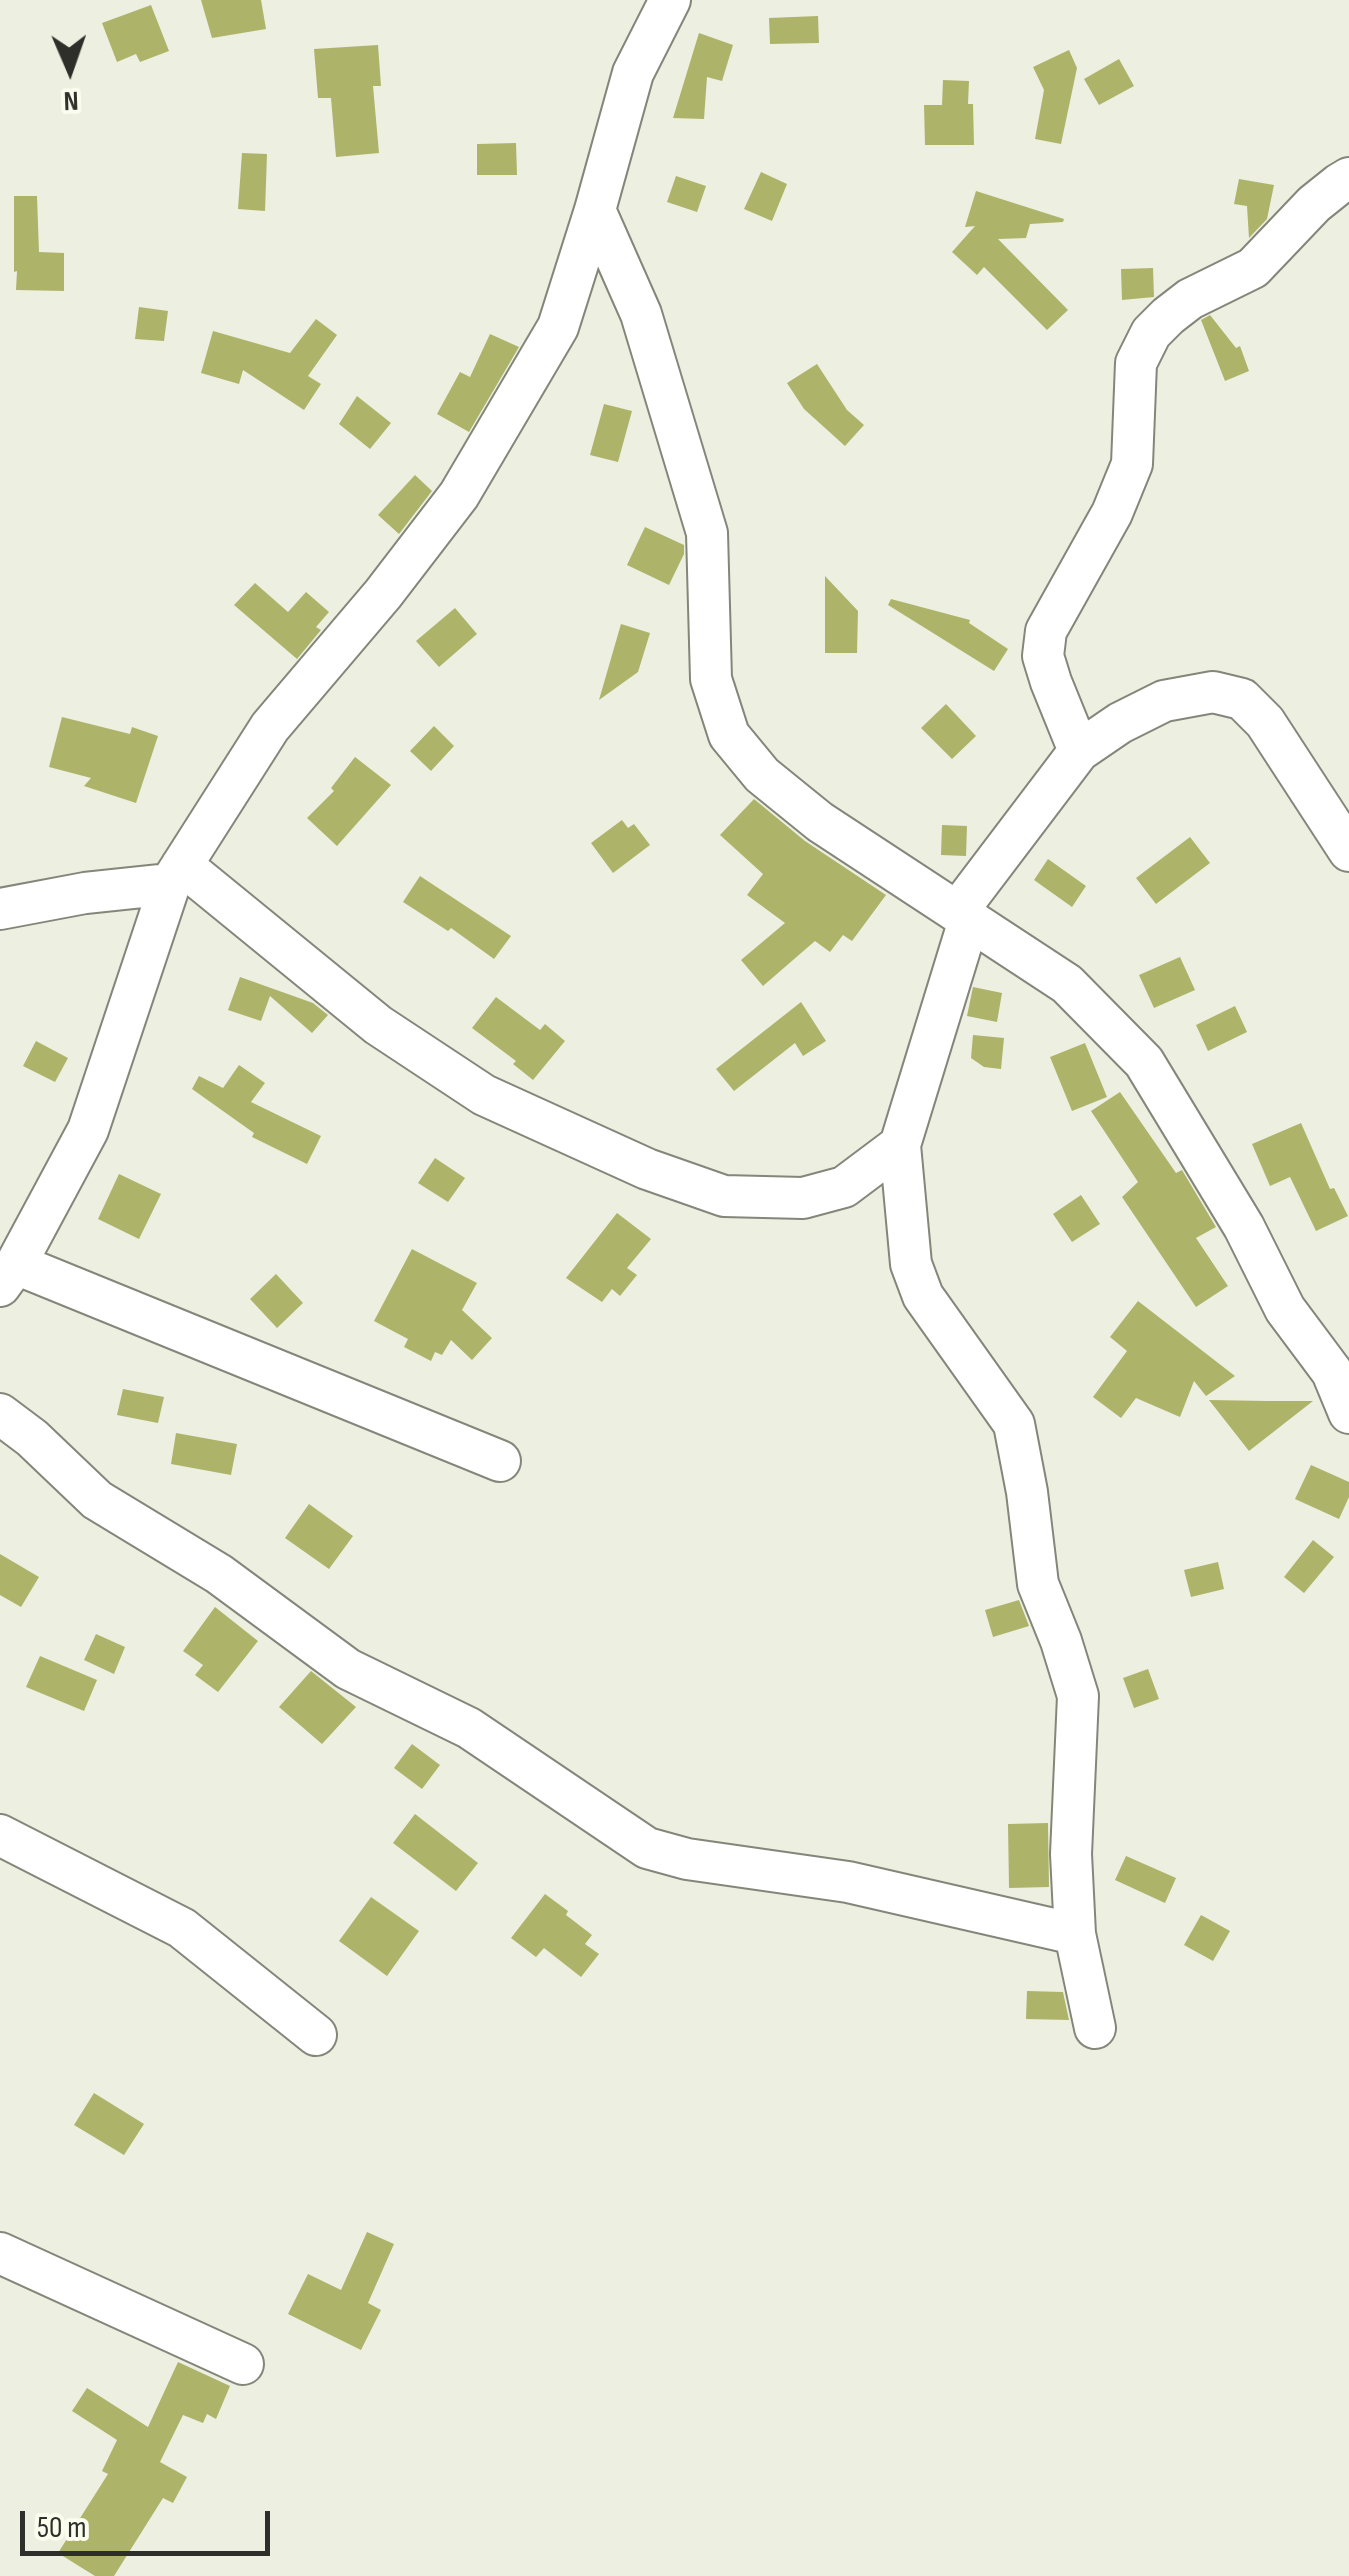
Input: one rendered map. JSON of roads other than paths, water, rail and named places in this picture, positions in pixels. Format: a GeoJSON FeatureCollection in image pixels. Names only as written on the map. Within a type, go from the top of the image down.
{"type":"FeatureCollection","features":[{"type":"Feature","properties":{"kind":"street"},"geometry":{"type":"LineString","coordinates":[[500,1461],[8,1275],[88,1130],[176,875],[270,727],[384,594],[458,494],[558,328],[633,74],[670,0]]}},
{"type":"Feature","properties":{"kind":"street"},"geometry":{"type":"LineString","coordinates":[[1080,751],[1043,656],[1046,630],[1112,513],[1132,464],[1136,363],[1151,333],[1168,316],[1190,299],[1253,268],[1314,204],[1349,178]]}},
{"type":"Feature","properties":{"kind":"street"},"geometry":{"type":"LineString","coordinates":[[595,210],[640,314],[707,532],[711,680],[729,736],[762,775],[820,822],[1068,984],[1144,1062],[1244,1227],[1284,1309],[1332,1372],[1349,1412]]}},
{"type":"Feature","properties":{"kind":"street"},"geometry":{"type":"LineString","coordinates":[[1096,2028],[1075,1934],[1071,1854],[1078,1696],[1038,1584],[1014,1424],[923,1296],[911,1264],[900,1145],[963,916],[1080,751],[1120,724],[1164,701],[1214,692],[1242,698],[1265,722],[1349,851]]}},
{"type":"Feature","properties":{"kind":"street"},"geometry":{"type":"LineString","coordinates":[[0,908],[176,875],[378,1025],[484,1095],[647,1169],[724,1196],[803,1198],[844,1188],[900,1145]]}},
{"type":"Feature","properties":{"kind":"street"},"geometry":{"type":"LineString","coordinates":[[0,1414],[32,1438],[97,1500],[219,1574],[348,1669],[469,1728],[647,1848],[687,1859],[848,1882],[1075,1934]]}},
{"type":"Feature","properties":{"kind":"street"},"geometry":{"type":"LineString","coordinates":[[0,1834],[182,1928],[316,2036]]}},
{"type":"Feature","properties":{"kind":"street"},"geometry":{"type":"LineString","coordinates":[[0,2253],[243,2364]]}}]}
